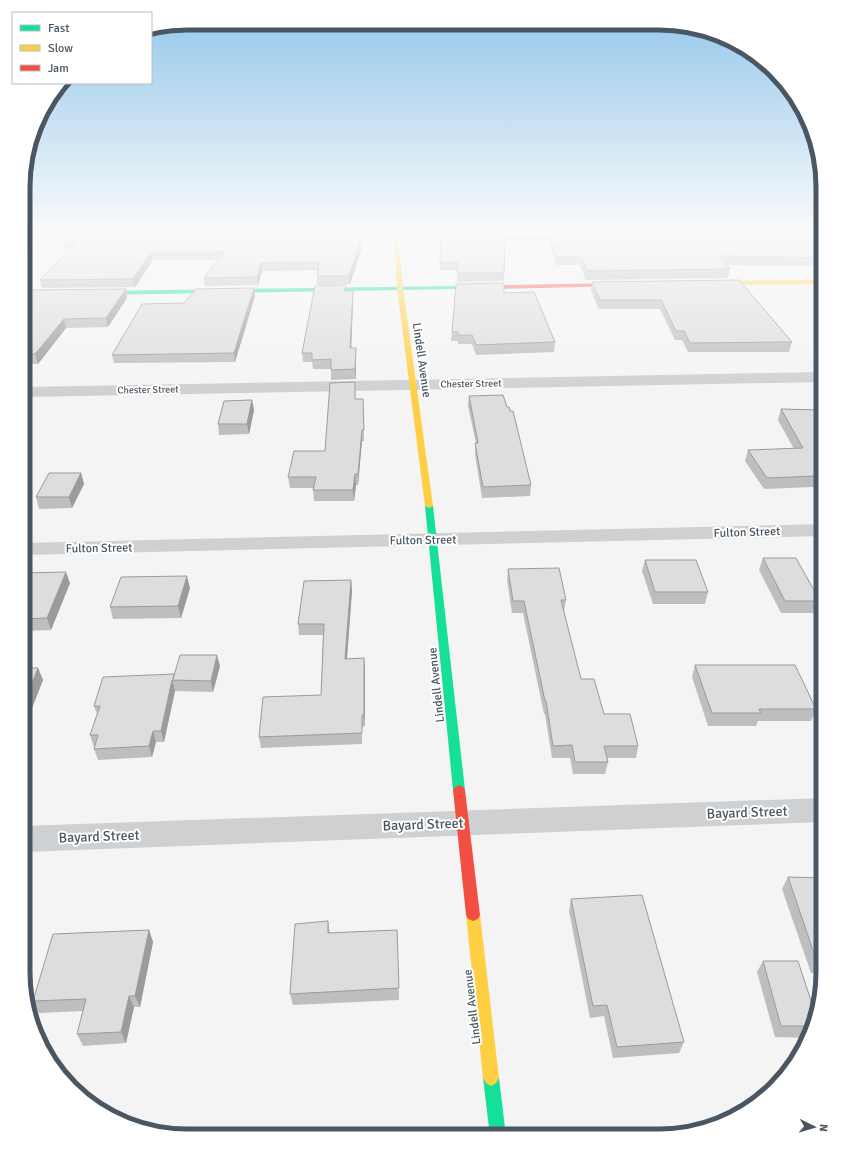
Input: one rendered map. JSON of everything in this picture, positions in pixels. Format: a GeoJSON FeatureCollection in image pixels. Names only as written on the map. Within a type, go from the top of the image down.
{"type":"FeatureCollection","features":[{"type":"Feature","properties":{"kind":"street"},"geometry":{"type":"LineString","coordinates":[[88,293],[511,286]]}},
{"type":"Feature","properties":{"kind":"street","name":"Lindell Avenue"},"geometry":{"type":"LineString","coordinates":[[400,288],[414,384],[433,540],[462,823],[497,1129]]}},
{"type":"Feature","properties":{"kind":"street","name":"Chester Street"},"geometry":{"type":"LineString","coordinates":[[30,392],[816,377]]}},
{"type":"Feature","properties":{"kind":"street","name":"Fulton Street"},"geometry":{"type":"LineString","coordinates":[[30,549],[816,530]]}},
{"type":"Feature","properties":{"kind":"street","name":"Bayard Street"},"geometry":{"type":"LineString","coordinates":[[30,838],[816,810]]}},
{"type":"Feature","properties":{"kind":"building"},"geometry":{"type":"Polygon","coordinates":[[[315,286],[346,286],[344,291],[353,291],[350,348],[356,348],[355,369],[331,370],[331,359],[312,360],[312,353],[302,353],[315,286]]]}},
{"type":"Feature","properties":{"kind":"building"},"geometry":{"type":"Polygon","coordinates":[[[456,286],[504,286],[504,293],[534,292],[555,342],[476,345],[472,335],[458,335],[458,332],[452,332],[456,286]]]}},
{"type":"Feature","properties":{"kind":"building"},"geometry":{"type":"Polygon","coordinates":[[[594,286],[744,286],[792,342],[690,343],[684,331],[676,331],[661,300],[600,300],[594,286]]]}},
{"type":"Feature","properties":{"kind":"building"},"geometry":{"type":"Polygon","coordinates":[[[254,288],[234,353],[112,355],[142,304],[184,303],[196,289],[254,288]]]}},
{"type":"Feature","properties":{"kind":"building"},"geometry":{"type":"Polygon","coordinates":[[[126,289],[106,318],[64,319],[35,354],[30,354],[30,290],[126,289]]]}},
{"type":"Feature","properties":{"kind":"building"},"geometry":{"type":"Polygon","coordinates":[[[355,382],[355,399],[363,399],[364,430],[362,430],[358,474],[355,474],[353,490],[313,490],[316,477],[288,477],[294,451],[325,451],[330,383],[355,382]]]}},
{"type":"Feature","properties":{"kind":"building"},"geometry":{"type":"Polygon","coordinates":[[[503,395],[507,407],[509,407],[510,411],[513,411],[531,485],[483,487],[475,443],[478,443],[469,396],[503,395]]]}},
{"type":"Feature","properties":{"kind":"building"},"geometry":{"type":"Polygon","coordinates":[[[252,400],[247,424],[218,424],[224,401],[252,400]]]}},
{"type":"Feature","properties":{"kind":"building"},"geometry":{"type":"Polygon","coordinates":[[[781,409],[816,410],[816,476],[767,478],[748,450],[803,448],[781,409]]]}},
{"type":"Feature","properties":{"kind":"building"},"geometry":{"type":"Polygon","coordinates":[[[49,473],[81,473],[69,497],[36,497],[49,473]]]}},
{"type":"Feature","properties":{"kind":"building"},"geometry":{"type":"Polygon","coordinates":[[[763,558],[796,558],[816,594],[816,601],[785,601],[763,558]]]}},
{"type":"Feature","properties":{"kind":"building"},"geometry":{"type":"Polygon","coordinates":[[[645,560],[696,560],[708,592],[655,592],[645,560]]]}},
{"type":"Feature","properties":{"kind":"building"},"geometry":{"type":"Polygon","coordinates":[[[559,568],[566,600],[561,600],[581,679],[594,679],[604,714],[630,714],[638,746],[604,746],[608,762],[575,762],[572,745],[553,746],[546,701],[524,601],[513,601],[508,569],[559,568]]]}},
{"type":"Feature","properties":{"kind":"building"},"geometry":{"type":"Polygon","coordinates":[[[66,572],[47,618],[30,619],[30,573],[66,572]]]}},
{"type":"Feature","properties":{"kind":"building"},"geometry":{"type":"Polygon","coordinates":[[[187,576],[178,606],[110,607],[121,577],[187,576]]]}},
{"type":"Feature","properties":{"kind":"building"},"geometry":{"type":"Polygon","coordinates":[[[351,580],[345,659],[364,658],[364,715],[362,715],[362,733],[259,737],[263,697],[321,695],[324,624],[298,624],[304,581],[351,580]]]}},
{"type":"Feature","properties":{"kind":"building"},"geometry":{"type":"Polygon","coordinates":[[[180,655],[217,655],[211,681],[172,680],[161,731],[153,731],[149,746],[94,749],[98,735],[90,735],[100,706],[94,706],[103,677],[174,674],[173,679],[180,655]]]}},
{"type":"Feature","properties":{"kind":"building"},"geometry":{"type":"Polygon","coordinates":[[[695,665],[795,665],[816,709],[759,709],[761,713],[712,713],[695,665]]]}},
{"type":"Feature","properties":{"kind":"building"},"geometry":{"type":"Polygon","coordinates":[[[30,668],[38,668],[30,688],[30,668]]]}},
{"type":"Feature","properties":{"kind":"building"},"geometry":{"type":"Polygon","coordinates":[[[788,877],[816,878],[816,959],[788,877]]]}},
{"type":"Feature","properties":{"kind":"building"},"geometry":{"type":"Polygon","coordinates":[[[642,895],[684,1042],[617,1047],[607,1005],[593,1006],[571,899],[642,895]]]}},
{"type":"Feature","properties":{"kind":"building"},"geometry":{"type":"Polygon","coordinates":[[[328,921],[328,933],[397,930],[399,988],[290,994],[295,924],[328,921]]]}},
{"type":"Feature","properties":{"kind":"building"},"geometry":{"type":"Polygon","coordinates":[[[149,930],[135,996],[129,996],[121,1032],[77,1034],[86,999],[33,1001],[53,934],[149,930]]]}},
{"type":"Feature","properties":{"kind":"building"},"geometry":{"type":"Polygon","coordinates":[[[763,961],[798,961],[812,1005],[806,1026],[781,1026],[763,961]]]}},
{"type":"Feature","properties":{"kind":"building"},"geometry":{"type":"Polygon","coordinates":[[[684,1127],[669,1129],[645,1129],[684,1127]]]}},
{"type":"Feature","properties":{"kind":"traffic: fast"},"geometry":{"type":"LineString","coordinates":[[96,293],[457,288]]}},
{"type":"Feature","properties":{"kind":"traffic: fast"},"geometry":{"type":"LineString","coordinates":[[429,506],[459,790]]}},
{"type":"Feature","properties":{"kind":"traffic: fast"},"geometry":{"type":"LineString","coordinates":[[491,1078],[497,1129]]}},
{"type":"Feature","properties":{"kind":"traffic: slow"},"geometry":{"type":"LineString","coordinates":[[400,286],[429,506]]}},
{"type":"Feature","properties":{"kind":"traffic: slow"},"geometry":{"type":"LineString","coordinates":[[473,915],[491,1078]]}},
{"type":"Feature","properties":{"kind":"traffic: jam"},"geometry":{"type":"LineString","coordinates":[[457,288],[562,286]]}},
{"type":"Feature","properties":{"kind":"traffic: jam"},"geometry":{"type":"LineString","coordinates":[[459,790],[473,915]]}}]}
